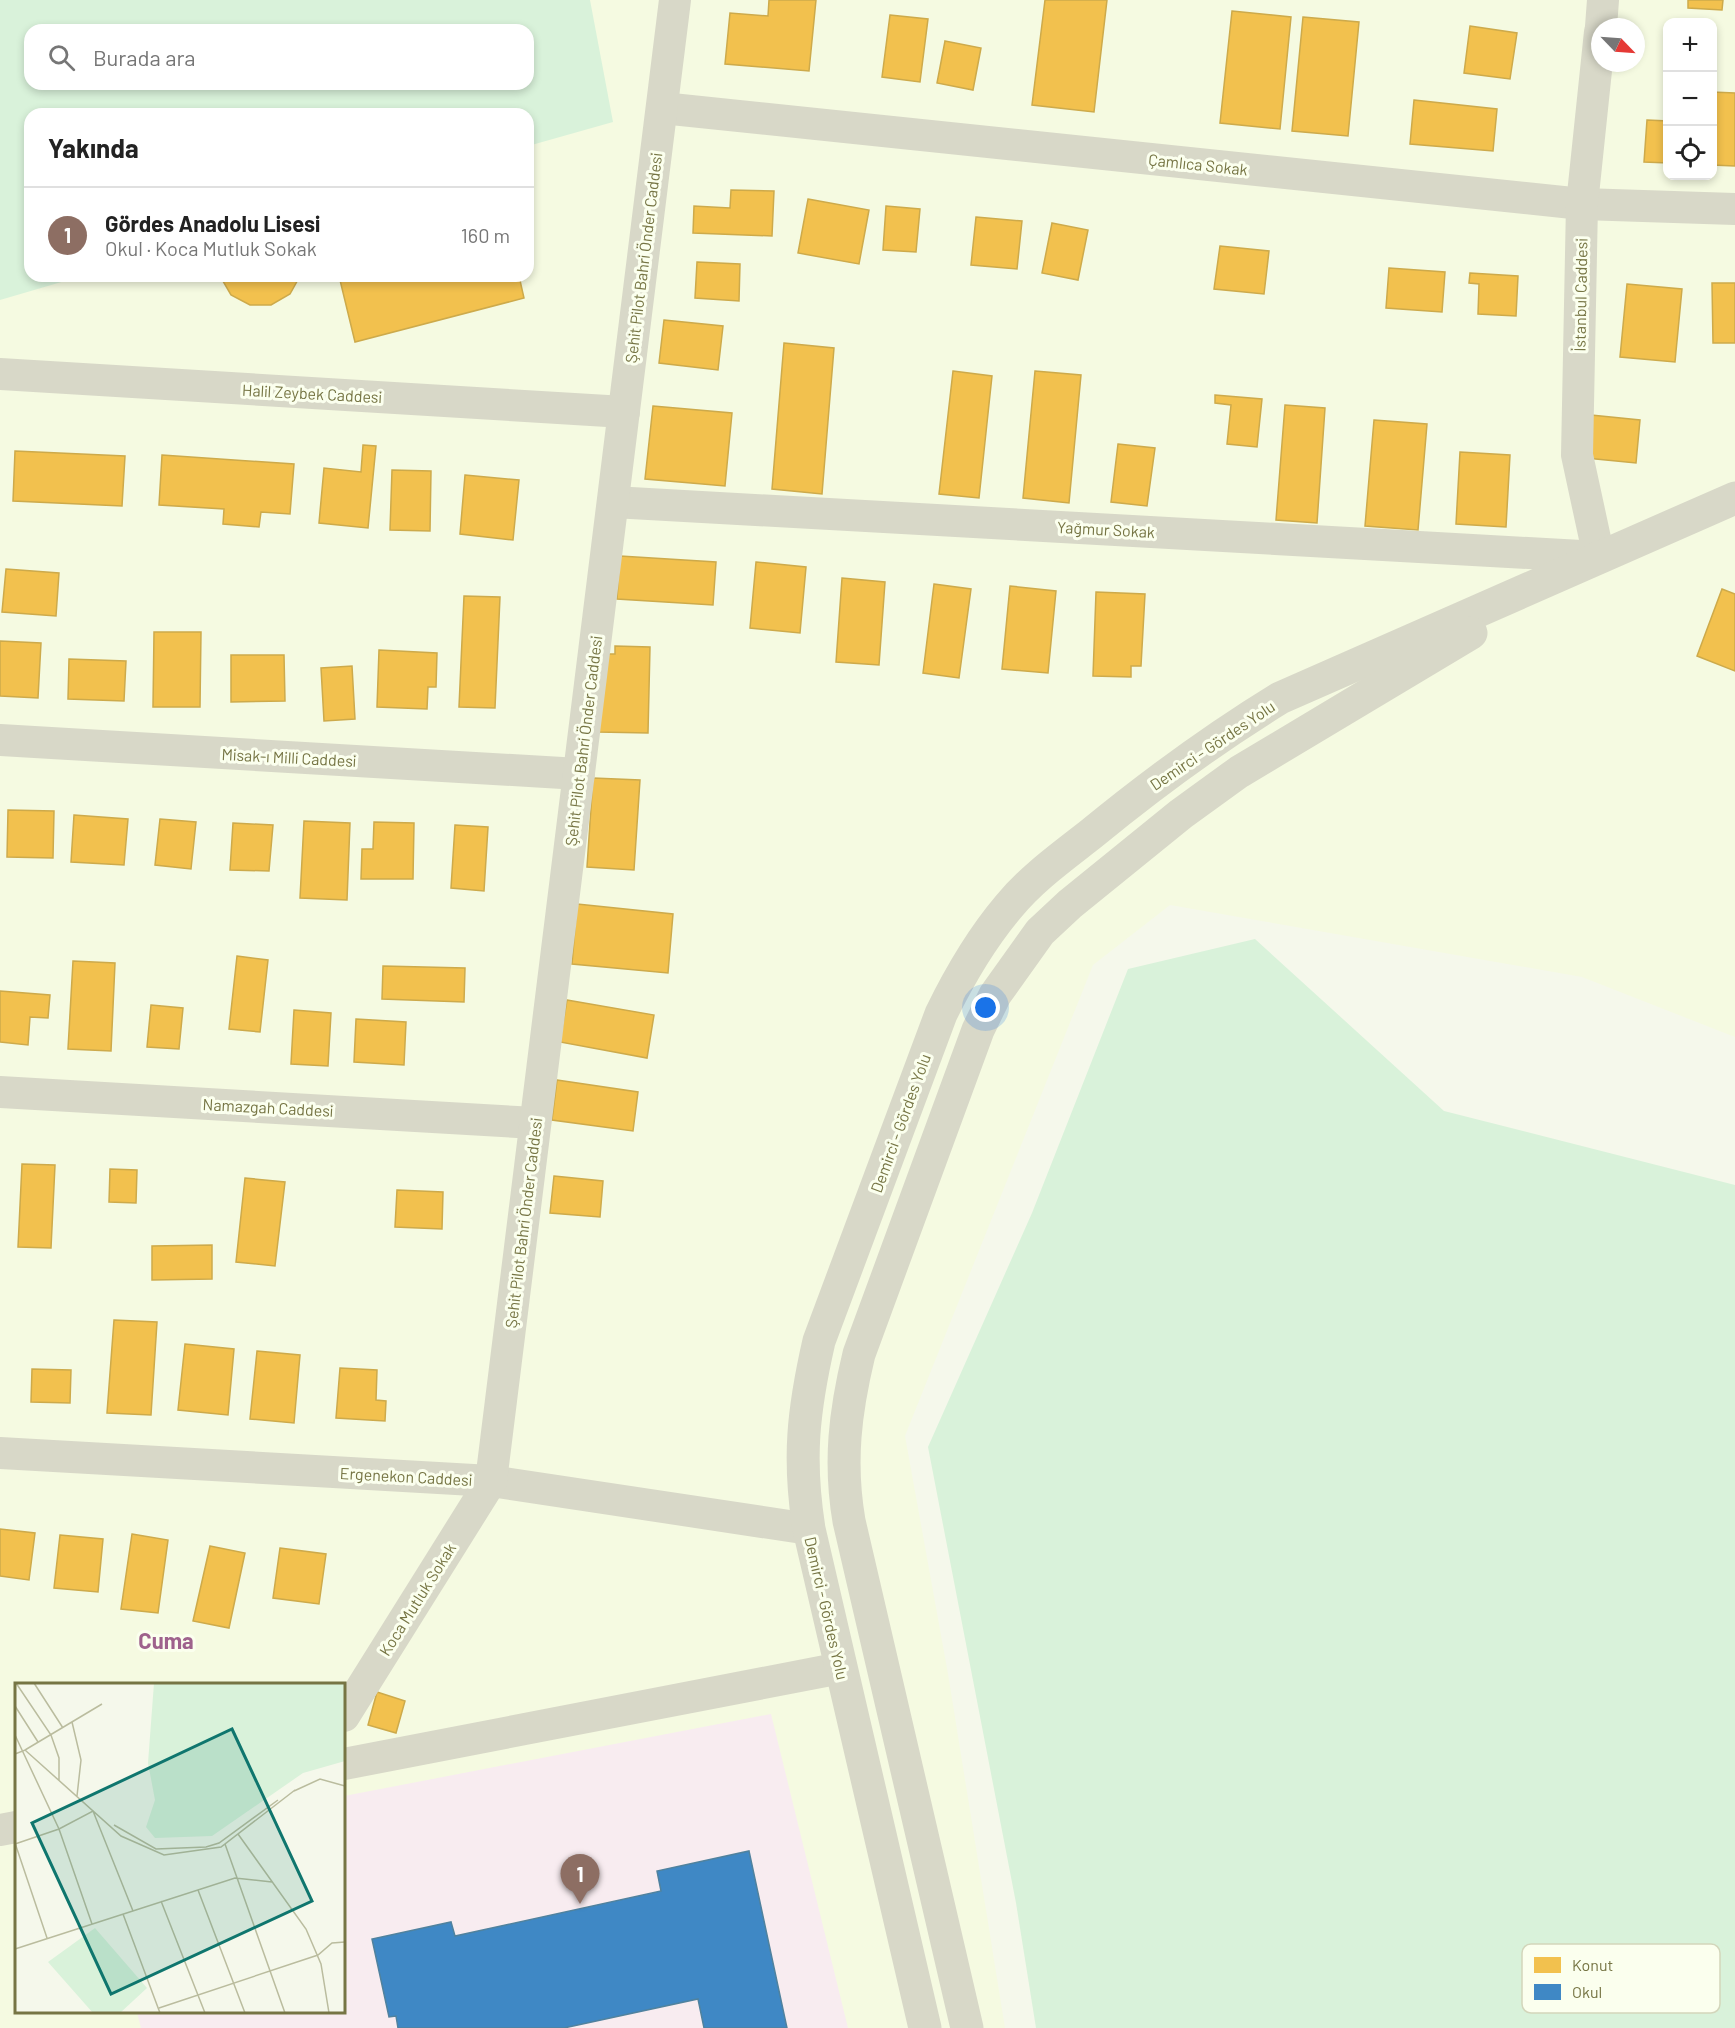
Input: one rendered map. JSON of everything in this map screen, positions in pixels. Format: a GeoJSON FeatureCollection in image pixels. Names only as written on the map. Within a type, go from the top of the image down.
{"type":"FeatureCollection","features":[{"type":"Feature","properties":{"kind":"main road","name":"Demirci - Gördes Yolu"},"geometry":{"type":"LineString","coordinates":[[925,2028],[809,1529],[802,1484],[802,1437],[808,1392],[819,1341],[941,1014],[960,975],[1010,904],[1043,873],[1156,781],[1216,737],[1280,698],[1735,498]]}},
{"type":"Feature","properties":{"kind":"main road","name":"Demirci - Gördes Yolu"},"geometry":{"type":"LineString","coordinates":[[967,2028],[851,1533],[842,1481],[848,1398],[859,1354],[978,1030],[995,995],[1040,932],[1070,904],[1181,814],[1239,772],[1599,557]]}},
{"type":"Feature","properties":{"kind":"street","name":"Şehit Pilot Bahri Önder Caddesi"},"geometry":{"type":"LineString","coordinates":[[491,1481],[675,0]]}},
{"type":"Feature","properties":{"kind":"street"},"geometry":{"type":"LineString","coordinates":[[1601,18],[1603,0]]}},
{"type":"Feature","properties":{"kind":"street","name":"İstanbul Caddesi"},"geometry":{"type":"LineString","coordinates":[[1596,72],[1582,204],[1577,455],[1599,557]]}},
{"type":"Feature","properties":{"kind":"street","name":"Çamlıca Sokak"},"geometry":{"type":"LineString","coordinates":[[662,108],[1582,204],[1735,209]]}},
{"type":"Feature","properties":{"kind":"street","name":"Halil Zeybek Caddesi"},"geometry":{"type":"LineString","coordinates":[[0,374],[624,412]]}},
{"type":"Feature","properties":{"kind":"street","name":"Yağmur Sokak"},"geometry":{"type":"LineString","coordinates":[[613,502],[1599,557]]}},
{"type":"Feature","properties":{"kind":"street","name":"Misak-ı Milli Caddesi"},"geometry":{"type":"LineString","coordinates":[[0,740],[579,774]]}},
{"type":"Feature","properties":{"kind":"street","name":"Namazgah Caddesi"},"geometry":{"type":"LineString","coordinates":[[0,1092],[536,1123]]}},
{"type":"Feature","properties":{"kind":"street","name":"Ergenekon Caddesi"},"geometry":{"type":"LineString","coordinates":[[0,1453],[491,1481],[809,1529]]}},
{"type":"Feature","properties":{"kind":"street","name":"Koca Mutluk Sokak"},"geometry":{"type":"LineString","coordinates":[[345,1714],[491,1481]]}},
{"type":"Feature","properties":{"kind":"street"},"geometry":{"type":"LineString","coordinates":[[345,1764],[841,1668]]}},
{"type":"Feature","properties":{"kind":"street"},"geometry":{"type":"LineString","coordinates":[[0,1830],[15,1827]]}},
{"type":"Feature","properties":{"kind":"shaded area"},"geometry":{"type":"Polygon","coordinates":[[[0,0],[1735,0],[1735,1037],[1582,977],[1170,905],[1093,965],[905,1436],[948,1674],[1005,2028],[0,2028],[0,0]]]}},
{"type":"Feature","properties":{"kind":"shaded area"},"geometry":{"type":"Polygon","coordinates":[[[0,0],[590,0],[613,122],[534,144],[534,108],[24,108],[24,282],[62,282],[0,300],[0,0]]]}},
{"type":"Feature","properties":{"kind":"shaded area"},"geometry":{"type":"Polygon","coordinates":[[[1255,939],[1444,1111],[1735,1185],[1735,2028],[1036,2028],[1016,1903],[928,1447],[1032,1213],[1128,969],[1255,939]]]}},
{"type":"Feature","properties":{"kind":"shaded area"},"geometry":{"type":"Polygon","coordinates":[[[771,1714],[848,2028],[141,2028],[137,2013],[345,2013],[345,1796],[771,1714]]]}},
{"type":"Feature","properties":{"kind":"building: Konut"},"geometry":{"type":"Polygon","coordinates":[[[769,0],[816,0],[809,71],[725,64],[730,13],[768,16],[769,0]]]}},
{"type":"Feature","properties":{"kind":"building: Konut"},"geometry":{"type":"Polygon","coordinates":[[[1045,0],[1107,0],[1094,112],[1032,105],[1045,0]]]}},
{"type":"Feature","properties":{"kind":"building: Konut"},"geometry":{"type":"Polygon","coordinates":[[[1688,0],[1723,0],[1722,10],[1688,8],[1688,0]]]}},
{"type":"Feature","properties":{"kind":"building: Konut"},"geometry":{"type":"Polygon","coordinates":[[[1232,11],[1291,17],[1280,129],[1220,123],[1232,11]]]}},
{"type":"Feature","properties":{"kind":"building: Konut"},"geometry":{"type":"Polygon","coordinates":[[[890,15],[928,19],[920,82],[882,77],[890,15]]]}},
{"type":"Feature","properties":{"kind":"building: Konut"},"geometry":{"type":"Polygon","coordinates":[[[1303,17],[1359,22],[1348,136],[1292,131],[1303,17]]]}},
{"type":"Feature","properties":{"kind":"building: Konut"},"geometry":{"type":"Polygon","coordinates":[[[1470,26],[1517,33],[1510,79],[1464,73],[1470,26]]]}},
{"type":"Feature","properties":{"kind":"building: Konut"},"geometry":{"type":"Polygon","coordinates":[[[945,41],[981,48],[973,90],[937,83],[945,41]]]}},
{"type":"Feature","properties":{"kind":"building: Konut"},"geometry":{"type":"Polygon","coordinates":[[[1717,92],[1735,93],[1735,166],[1717,165],[1717,92]]]}},
{"type":"Feature","properties":{"kind":"building: Konut"},"geometry":{"type":"Polygon","coordinates":[[[1414,100],[1497,109],[1493,151],[1410,144],[1414,100]]]}},
{"type":"Feature","properties":{"kind":"building: Konut"},"geometry":{"type":"Polygon","coordinates":[[[1647,120],[1663,121],[1663,163],[1644,162],[1647,120]]]}},
{"type":"Feature","properties":{"kind":"building: Konut"},"geometry":{"type":"Polygon","coordinates":[[[731,190],[774,191],[772,236],[693,233],[694,206],[730,208],[731,190]]]}},
{"type":"Feature","properties":{"kind":"building: Konut"},"geometry":{"type":"Polygon","coordinates":[[[808,199],[869,210],[859,264],[798,253],[808,199]]]}},
{"type":"Feature","properties":{"kind":"building: Konut"},"geometry":{"type":"Polygon","coordinates":[[[886,206],[920,209],[916,252],[883,250],[886,206]]]}},
{"type":"Feature","properties":{"kind":"building: Konut"},"geometry":{"type":"Polygon","coordinates":[[[976,217],[1022,221],[1017,269],[971,265],[976,217]]]}},
{"type":"Feature","properties":{"kind":"building: Konut"},"geometry":{"type":"Polygon","coordinates":[[[1052,223],[1088,230],[1078,280],[1042,273],[1052,223]]]}},
{"type":"Feature","properties":{"kind":"building: Konut"},"geometry":{"type":"Polygon","coordinates":[[[1220,246],[1269,251],[1264,294],[1214,289],[1220,246]]]}},
{"type":"Feature","properties":{"kind":"building: Konut"},"geometry":{"type":"Polygon","coordinates":[[[697,262],[740,264],[739,301],[695,298],[697,262]]]}},
{"type":"Feature","properties":{"kind":"building: Konut"},"geometry":{"type":"Polygon","coordinates":[[[1389,268],[1445,272],[1442,312],[1386,308],[1389,268]]]}},
{"type":"Feature","properties":{"kind":"building: Konut"},"geometry":{"type":"Polygon","coordinates":[[[1470,273],[1518,276],[1516,316],[1478,314],[1479,284],[1469,283],[1470,273]]]}},
{"type":"Feature","properties":{"kind":"building: Konut"},"geometry":{"type":"Polygon","coordinates":[[[223,282],[297,282],[290,294],[271,305],[250,305],[231,295],[223,282]]]}},
{"type":"Feature","properties":{"kind":"building: Konut"},"geometry":{"type":"Polygon","coordinates":[[[340,282],[520,282],[524,298],[355,342],[340,282]]]}},
{"type":"Feature","properties":{"kind":"building: Konut"},"geometry":{"type":"Polygon","coordinates":[[[1712,283],[1735,283],[1735,343],[1713,343],[1712,283]]]}},
{"type":"Feature","properties":{"kind":"building: Konut"},"geometry":{"type":"Polygon","coordinates":[[[1627,284],[1682,289],[1675,362],[1620,357],[1627,284]]]}},
{"type":"Feature","properties":{"kind":"building: Konut"},"geometry":{"type":"Polygon","coordinates":[[[664,320],[723,326],[718,370],[659,363],[664,320]]]}},
{"type":"Feature","properties":{"kind":"building: Konut"},"geometry":{"type":"Polygon","coordinates":[[[784,343],[834,348],[822,494],[772,489],[784,343]]]}},
{"type":"Feature","properties":{"kind":"building: Konut"},"geometry":{"type":"Polygon","coordinates":[[[953,371],[992,376],[979,498],[939,494],[953,371]]]}},
{"type":"Feature","properties":{"kind":"building: Konut"},"geometry":{"type":"Polygon","coordinates":[[[1035,371],[1081,375],[1069,503],[1023,498],[1035,371]]]}},
{"type":"Feature","properties":{"kind":"building: Konut"},"geometry":{"type":"Polygon","coordinates":[[[1215,395],[1262,399],[1257,447],[1227,444],[1231,405],[1215,403],[1215,395]]]}},
{"type":"Feature","properties":{"kind":"building: Konut"},"geometry":{"type":"Polygon","coordinates":[[[1285,405],[1325,408],[1317,523],[1276,520],[1285,405]]]}},
{"type":"Feature","properties":{"kind":"building: Konut"},"geometry":{"type":"Polygon","coordinates":[[[653,406],[732,413],[725,486],[645,479],[653,406]]]}},
{"type":"Feature","properties":{"kind":"building: Konut"},"geometry":{"type":"Polygon","coordinates":[[[1591,415],[1640,420],[1636,463],[1586,458],[1591,415]]]}},
{"type":"Feature","properties":{"kind":"building: Konut"},"geometry":{"type":"Polygon","coordinates":[[[1374,420],[1427,424],[1418,530],[1365,526],[1374,420]]]}},
{"type":"Feature","properties":{"kind":"building: Konut"},"geometry":{"type":"Polygon","coordinates":[[[1118,444],[1155,448],[1147,506],[1111,502],[1118,444]]]}},
{"type":"Feature","properties":{"kind":"building: Konut"},"geometry":{"type":"Polygon","coordinates":[[[363,445],[376,446],[368,528],[319,523],[324,468],[361,472],[363,445]]]}},
{"type":"Feature","properties":{"kind":"building: Konut"},"geometry":{"type":"Polygon","coordinates":[[[15,451],[125,456],[122,506],[13,501],[15,451]]]}},
{"type":"Feature","properties":{"kind":"building: Konut"},"geometry":{"type":"Polygon","coordinates":[[[1460,452],[1510,455],[1506,527],[1456,524],[1460,452]]]}},
{"type":"Feature","properties":{"kind":"building: Konut"},"geometry":{"type":"Polygon","coordinates":[[[162,455],[294,464],[290,514],[261,512],[259,527],[223,524],[224,509],[159,505],[162,455]]]}},
{"type":"Feature","properties":{"kind":"building: Konut"},"geometry":{"type":"Polygon","coordinates":[[[392,470],[431,471],[430,531],[390,530],[392,470]]]}},
{"type":"Feature","properties":{"kind":"building: Konut"},"geometry":{"type":"Polygon","coordinates":[[[465,475],[519,480],[513,540],[460,534],[465,475]]]}},
{"type":"Feature","properties":{"kind":"building: Konut"},"geometry":{"type":"Polygon","coordinates":[[[620,556],[716,562],[713,605],[617,599],[620,556]]]}},
{"type":"Feature","properties":{"kind":"building: Konut"},"geometry":{"type":"Polygon","coordinates":[[[756,562],[806,567],[800,633],[750,628],[756,562]]]}},
{"type":"Feature","properties":{"kind":"building: Konut"},"geometry":{"type":"Polygon","coordinates":[[[6,569],[59,573],[56,616],[2,612],[6,569]]]}},
{"type":"Feature","properties":{"kind":"building: Konut"},"geometry":{"type":"Polygon","coordinates":[[[842,578],[885,582],[879,665],[836,662],[842,578]]]}},
{"type":"Feature","properties":{"kind":"building: Konut"},"geometry":{"type":"Polygon","coordinates":[[[934,584],[971,589],[959,678],[923,673],[934,584]]]}},
{"type":"Feature","properties":{"kind":"building: Konut"},"geometry":{"type":"Polygon","coordinates":[[[1010,586],[1056,591],[1048,673],[1002,669],[1010,586]]]}},
{"type":"Feature","properties":{"kind":"building: Konut"},"geometry":{"type":"Polygon","coordinates":[[[1722,589],[1735,594],[1735,671],[1697,656],[1722,589]]]}},
{"type":"Feature","properties":{"kind":"building: Konut"},"geometry":{"type":"Polygon","coordinates":[[[1096,592],[1145,594],[1141,666],[1131,666],[1131,677],[1093,676],[1096,592]]]}},
{"type":"Feature","properties":{"kind":"building: Konut"},"geometry":{"type":"Polygon","coordinates":[[[464,596],[500,597],[495,708],[459,707],[464,596]]]}},
{"type":"Feature","properties":{"kind":"building: Konut"},"geometry":{"type":"Polygon","coordinates":[[[154,632],[201,632],[200,707],[153,707],[154,632]]]}},
{"type":"Feature","properties":{"kind":"building: Konut"},"geometry":{"type":"Polygon","coordinates":[[[0,641],[41,643],[38,698],[0,696],[0,641]]]}},
{"type":"Feature","properties":{"kind":"building: Konut"},"geometry":{"type":"Polygon","coordinates":[[[615,646],[650,647],[648,733],[598,732],[600,654],[615,654],[615,646]]]}},
{"type":"Feature","properties":{"kind":"building: Konut"},"geometry":{"type":"Polygon","coordinates":[[[379,650],[437,653],[436,687],[428,687],[427,709],[377,707],[379,650]]]}},
{"type":"Feature","properties":{"kind":"building: Konut"},"geometry":{"type":"Polygon","coordinates":[[[231,655],[284,655],[285,701],[231,702],[231,655]]]}},
{"type":"Feature","properties":{"kind":"building: Konut"},"geometry":{"type":"Polygon","coordinates":[[[69,659],[126,661],[124,701],[68,699],[69,659]]]}},
{"type":"Feature","properties":{"kind":"building: Konut"},"geometry":{"type":"Polygon","coordinates":[[[352,666],[355,719],[324,721],[321,668],[352,666]]]}},
{"type":"Feature","properties":{"kind":"building: Konut"},"geometry":{"type":"Polygon","coordinates":[[[593,778],[640,780],[634,870],[587,867],[593,778]]]}},
{"type":"Feature","properties":{"kind":"building: Konut"},"geometry":{"type":"Polygon","coordinates":[[[8,810],[54,811],[53,858],[7,857],[8,810]]]}},
{"type":"Feature","properties":{"kind":"building: Konut"},"geometry":{"type":"Polygon","coordinates":[[[74,815],[128,819],[124,865],[71,862],[74,815]]]}},
{"type":"Feature","properties":{"kind":"building: Konut"},"geometry":{"type":"Polygon","coordinates":[[[160,819],[196,822],[191,869],[155,865],[160,819]]]}},
{"type":"Feature","properties":{"kind":"building: Konut"},"geometry":{"type":"Polygon","coordinates":[[[304,821],[350,823],[347,900],[300,898],[304,821]]]}},
{"type":"Feature","properties":{"kind":"building: Konut"},"geometry":{"type":"Polygon","coordinates":[[[374,822],[414,823],[413,879],[361,879],[362,849],[373,849],[374,822]]]}},
{"type":"Feature","properties":{"kind":"building: Konut"},"geometry":{"type":"Polygon","coordinates":[[[233,823],[273,825],[269,871],[230,870],[233,823]]]}},
{"type":"Feature","properties":{"kind":"building: Konut"},"geometry":{"type":"Polygon","coordinates":[[[455,825],[488,827],[484,891],[451,888],[455,825]]]}},
{"type":"Feature","properties":{"kind":"building: Konut"},"geometry":{"type":"Polygon","coordinates":[[[577,904],[673,914],[668,973],[572,964],[577,904]]]}},
{"type":"Feature","properties":{"kind":"building: Konut"},"geometry":{"type":"Polygon","coordinates":[[[237,956],[268,960],[260,1032],[229,1029],[237,956]]]}},
{"type":"Feature","properties":{"kind":"building: Konut"},"geometry":{"type":"Polygon","coordinates":[[[73,961],[115,963],[111,1051],[68,1049],[73,961]]]}},
{"type":"Feature","properties":{"kind":"building: Konut"},"geometry":{"type":"Polygon","coordinates":[[[383,966],[465,968],[464,1002],[382,999],[383,966]]]}},
{"type":"Feature","properties":{"kind":"building: Konut"},"geometry":{"type":"Polygon","coordinates":[[[0,991],[50,995],[48,1018],[30,1017],[28,1045],[0,1042],[0,991]]]}},
{"type":"Feature","properties":{"kind":"building: Konut"},"geometry":{"type":"Polygon","coordinates":[[[567,1000],[654,1015],[647,1058],[560,1042],[567,1000]]]}},
{"type":"Feature","properties":{"kind":"building: Konut"},"geometry":{"type":"Polygon","coordinates":[[[151,1005],[183,1008],[179,1049],[147,1047],[151,1005]]]}},
{"type":"Feature","properties":{"kind":"building: Konut"},"geometry":{"type":"Polygon","coordinates":[[[294,1010],[331,1013],[328,1066],[291,1064],[294,1010]]]}},
{"type":"Feature","properties":{"kind":"building: Konut"},"geometry":{"type":"Polygon","coordinates":[[[356,1019],[406,1022],[404,1065],[354,1062],[356,1019]]]}},
{"type":"Feature","properties":{"kind":"building: Konut"},"geometry":{"type":"Polygon","coordinates":[[[557,1080],[638,1092],[633,1131],[552,1120],[557,1080]]]}},
{"type":"Feature","properties":{"kind":"building: Konut"},"geometry":{"type":"Polygon","coordinates":[[[22,1164],[55,1165],[51,1248],[18,1247],[22,1164]]]}},
{"type":"Feature","properties":{"kind":"building: Konut"},"geometry":{"type":"Polygon","coordinates":[[[110,1169],[137,1170],[136,1203],[109,1202],[110,1169]]]}},
{"type":"Feature","properties":{"kind":"building: Konut"},"geometry":{"type":"Polygon","coordinates":[[[554,1176],[603,1181],[600,1217],[550,1213],[554,1176]]]}},
{"type":"Feature","properties":{"kind":"building: Konut"},"geometry":{"type":"Polygon","coordinates":[[[245,1178],[285,1182],[275,1266],[236,1262],[245,1178]]]}},
{"type":"Feature","properties":{"kind":"building: Konut"},"geometry":{"type":"Polygon","coordinates":[[[397,1190],[443,1192],[442,1229],[395,1227],[397,1190]]]}},
{"type":"Feature","properties":{"kind":"building: Konut"},"geometry":{"type":"Polygon","coordinates":[[[212,1245],[212,1279],[152,1280],[152,1246],[212,1245]]]}},
{"type":"Feature","properties":{"kind":"building: Konut"},"geometry":{"type":"Polygon","coordinates":[[[114,1320],[157,1322],[151,1415],[107,1413],[114,1320]]]}},
{"type":"Feature","properties":{"kind":"building: Konut"},"geometry":{"type":"Polygon","coordinates":[[[185,1344],[234,1349],[228,1415],[178,1410],[185,1344]]]}},
{"type":"Feature","properties":{"kind":"building: Konut"},"geometry":{"type":"Polygon","coordinates":[[[257,1351],[300,1355],[294,1423],[250,1419],[257,1351]]]}},
{"type":"Feature","properties":{"kind":"building: Konut"},"geometry":{"type":"Polygon","coordinates":[[[340,1368],[377,1370],[376,1400],[386,1401],[385,1421],[336,1418],[340,1368]]]}},
{"type":"Feature","properties":{"kind":"building: Konut"},"geometry":{"type":"Polygon","coordinates":[[[32,1369],[71,1370],[70,1403],[31,1402],[32,1369]]]}},
{"type":"Feature","properties":{"kind":"building: Konut"},"geometry":{"type":"Polygon","coordinates":[[[0,1529],[35,1533],[29,1580],[0,1576],[0,1529]]]}},
{"type":"Feature","properties":{"kind":"building: Konut"},"geometry":{"type":"Polygon","coordinates":[[[132,1534],[168,1540],[158,1613],[121,1609],[132,1534]]]}},
{"type":"Feature","properties":{"kind":"building: Konut"},"geometry":{"type":"Polygon","coordinates":[[[60,1535],[103,1539],[98,1592],[54,1588],[60,1535]]]}},
{"type":"Feature","properties":{"kind":"building: Konut"},"geometry":{"type":"Polygon","coordinates":[[[210,1546],[245,1553],[229,1628],[193,1621],[210,1546]]]}},
{"type":"Feature","properties":{"kind":"building: Konut"},"geometry":{"type":"Polygon","coordinates":[[[280,1548],[326,1554],[319,1604],[273,1598],[280,1548]]]}},
{"type":"Feature","properties":{"kind":"building: Konut"},"geometry":{"type":"Polygon","coordinates":[[[377,1692],[405,1701],[396,1733],[368,1725],[377,1692]]]}},
{"type":"Feature","properties":{"kind":"building: Okul"},"geometry":{"type":"Polygon","coordinates":[[[749,1851],[787,2028],[704,2028],[698,1999],[564,2028],[398,2028],[396,2016],[389,2017],[372,1939],[451,1922],[455,1936],[661,1891],[657,1871],[749,1851]]]}},
{"type":"Feature","properties":{"kind":"place","name":"Gördes Anadolu Lisesi"},"geometry":{"type":"Point","coordinates":[580,1904]}},
{"type":"Feature","properties":{"kind":"district","name":"Cuma"},"geometry":{"type":"Point","coordinates":[166,1640]}}]}
